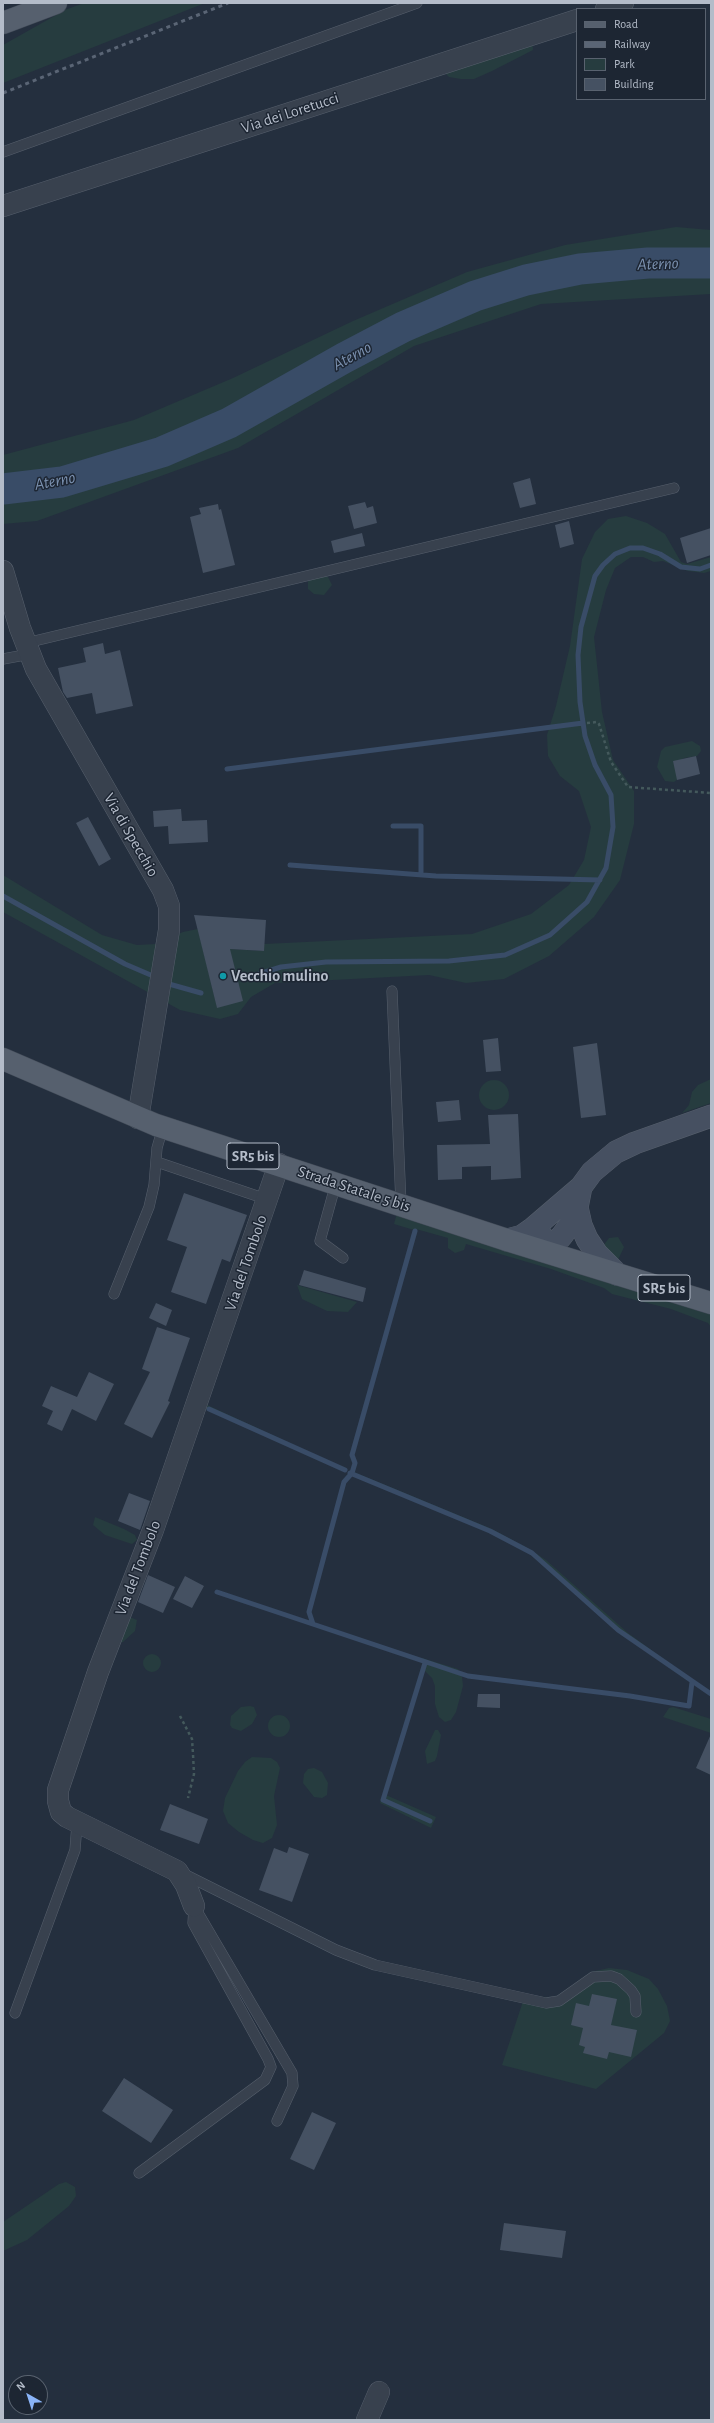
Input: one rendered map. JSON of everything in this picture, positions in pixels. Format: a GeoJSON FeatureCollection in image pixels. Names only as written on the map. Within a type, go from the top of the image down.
{"type":"FeatureCollection","features":[{"type":"Feature","properties":{"kind":"main road"},"geometry":{"type":"LineString","coordinates":[[3,23],[56,3]]}},
{"type":"Feature","properties":{"kind":"main road","name":"Strada Statale 5 bis"},"geometry":{"type":"LineString","coordinates":[[3,1058],[138,1118],[163,1127],[507,1240],[711,1303]]}},
{"type":"Feature","properties":{"kind":"main road"},"geometry":{"type":"LineString","coordinates":[[544,1251],[541,1243],[541,1232],[546,1221],[572,1200],[592,1172],[616,1152],[635,1143],[711,1116]]}},
{"type":"Feature","properties":{"kind":"main road"},"geometry":{"type":"LineString","coordinates":[[507,1240],[526,1233],[572,1200]]}},
{"type":"Feature","properties":{"kind":"main road"},"geometry":{"type":"LineString","coordinates":[[572,1200],[587,1239],[597,1254],[617,1274]]}},
{"type":"Feature","properties":{"kind":"street"},"geometry":{"type":"LineString","coordinates":[[609,8],[623,3]]}},
{"type":"Feature","properties":{"kind":"street","name":"Via dei Loretucci"},"geometry":{"type":"LineString","coordinates":[[3,206],[576,20]]}},
{"type":"Feature","properties":{"kind":"street","name":"Via di Specchio"},"geometry":{"type":"LineString","coordinates":[[3,571],[28,648],[46,687],[163,890],[169,906],[169,930],[138,1118]]}},
{"type":"Feature","properties":{"kind":"street","name":"Via del Tombolo"},"geometry":{"type":"LineString","coordinates":[[176,1870],[77,1823],[62,1812],[58,1801],[60,1780],[155,1523],[279,1164]]}},
{"type":"Feature","properties":{"kind":"street"},"geometry":{"type":"LineString","coordinates":[[176,1870],[186,1885],[194,1906]]}},
{"type":"Feature","properties":{"kind":"street"},"geometry":{"type":"LineString","coordinates":[[367,2420],[379,2392]]}},
{"type":"Feature","properties":{"kind":"lane"},"geometry":{"type":"LineString","coordinates":[[3,152],[417,3]]}},
{"type":"Feature","properties":{"kind":"lane"},"geometry":{"type":"LineString","coordinates":[[3,659],[28,648],[674,488]]}},
{"type":"Feature","properties":{"kind":"lane"},"geometry":{"type":"LineString","coordinates":[[392,991],[401,1204]]}},
{"type":"Feature","properties":{"kind":"lane"},"geometry":{"type":"LineString","coordinates":[[114,1294],[149,1207],[157,1162],[157,1148],[163,1127]]}},
{"type":"Feature","properties":{"kind":"lane"},"geometry":{"type":"LineString","coordinates":[[157,1162],[257,1196]]}},
{"type":"Feature","properties":{"kind":"lane"},"geometry":{"type":"LineString","coordinates":[[336,1183],[320,1241],[343,1258]]}},
{"type":"Feature","properties":{"kind":"lane"},"geometry":{"type":"LineString","coordinates":[[14,2014],[75,1850],[77,1823]]}},
{"type":"Feature","properties":{"kind":"lane"},"geometry":{"type":"LineString","coordinates":[[176,1870],[206,1883],[336,1950],[375,1965],[546,2002],[559,2001],[593,1977],[611,1976],[622,1981],[631,1990],[635,1996],[636,2012]]}},
{"type":"Feature","properties":{"kind":"lane"},"geometry":{"type":"LineString","coordinates":[[194,1906],[292,2073],[293,2086],[277,2121]]}},
{"type":"Feature","properties":{"kind":"lane"},"geometry":{"type":"LineString","coordinates":[[139,2173],[265,2080],[270,2067],[268,2059],[193,1923],[194,1906]]}},
{"type":"Feature","properties":{"kind":"path"},"geometry":{"type":"LineString","coordinates":[[587,722],[597,722],[599,724],[611,762],[628,787],[711,793]]}},
{"type":"Feature","properties":{"kind":"path"},"geometry":{"type":"LineString","coordinates":[[180,1716],[192,1739],[194,1774],[188,1798]]}},
{"type":"Feature","properties":{"kind":"green space"},"geometry":{"type":"Polygon","coordinates":[[[84,3],[205,3],[3,83],[3,45],[65,10],[84,3]]]}},
{"type":"Feature","properties":{"kind":"green space"},"geometry":{"type":"Polygon","coordinates":[[[532,37],[533,50],[474,79],[449,77],[444,72],[532,37]]]}},
{"type":"Feature","properties":{"kind":"green space"},"geometry":{"type":"Polygon","coordinates":[[[676,227],[711,230],[711,294],[541,304],[414,346],[238,448],[37,521],[3,524],[3,455],[134,420],[233,378],[353,321],[467,272],[565,245],[676,227]]]}},
{"type":"Feature","properties":{"kind":"green space"},"geometry":{"type":"Polygon","coordinates":[[[626,516],[647,523],[665,534],[681,562],[687,564],[711,557],[711,571],[704,573],[688,571],[663,561],[654,562],[643,557],[631,557],[615,568],[606,590],[594,637],[602,712],[613,760],[634,791],[634,824],[620,880],[594,917],[549,956],[504,979],[466,983],[429,975],[275,983],[251,997],[238,1014],[220,1019],[180,1010],[3,912],[3,875],[102,935],[137,945],[156,944],[183,932],[198,929],[217,1007],[230,949],[263,951],[264,944],[472,934],[531,914],[569,885],[584,860],[591,827],[579,791],[560,776],[548,756],[547,735],[556,706],[570,646],[582,559],[595,532],[608,519],[626,516]]]}},
{"type":"Feature","properties":{"kind":"green space"},"geometry":{"type":"Polygon","coordinates":[[[323,575],[328,577],[332,585],[324,595],[314,594],[308,589],[308,580],[323,575]]]}},
{"type":"Feature","properties":{"kind":"green space"},"geometry":{"type":"Polygon","coordinates":[[[692,741],[700,746],[701,751],[697,756],[684,758],[677,765],[678,779],[674,782],[665,781],[657,767],[661,751],[665,747],[692,741]]]}},
{"type":"Feature","properties":{"kind":"green space"},"geometry":{"type":"Polygon","coordinates":[[[711,1079],[711,1103],[682,1113],[689,1105],[692,1092],[698,1085],[711,1079]]]}},
{"type":"Feature","properties":{"kind":"green space"},"geometry":{"type":"Polygon","coordinates":[[[494,1080],[505,1084],[509,1095],[505,1106],[494,1110],[483,1106],[479,1095],[483,1084],[494,1080]]]}},
{"type":"Feature","properties":{"kind":"green space"},"geometry":{"type":"Polygon","coordinates":[[[397,1213],[711,1314],[711,1327],[708,1323],[671,1309],[612,1294],[604,1288],[551,1269],[466,1244],[464,1250],[455,1253],[448,1248],[448,1238],[416,1229],[353,1455],[354,1472],[492,1529],[531,1550],[546,1560],[628,1633],[694,1681],[694,1685],[624,1636],[530,1553],[498,1536],[353,1475],[345,1483],[310,1611],[312,1617],[307,1614],[343,1482],[351,1474],[353,1468],[351,1456],[414,1230],[394,1224],[397,1213]]]}},
{"type":"Feature","properties":{"kind":"green space"},"geometry":{"type":"Polygon","coordinates":[[[618,1237],[624,1247],[618,1260],[603,1246],[609,1238],[618,1237]]]}},
{"type":"Feature","properties":{"kind":"green space"},"geometry":{"type":"Polygon","coordinates":[[[297,1285],[357,1302],[348,1312],[327,1311],[302,1299],[297,1285]]]}},
{"type":"Feature","properties":{"kind":"green space"},"geometry":{"type":"Polygon","coordinates":[[[203,1403],[342,1467],[345,1470],[201,1407],[203,1403]]]}},
{"type":"Feature","properties":{"kind":"green space"},"geometry":{"type":"Polygon","coordinates":[[[95,1517],[135,1535],[137,1540],[132,1544],[105,1535],[93,1525],[95,1517]]]}},
{"type":"Feature","properties":{"kind":"green space"},"geometry":{"type":"Polygon","coordinates":[[[117,1612],[137,1620],[135,1631],[123,1642],[117,1643],[117,1612]]]}},
{"type":"Feature","properties":{"kind":"green space"},"geometry":{"type":"Polygon","coordinates":[[[152,1654],[158,1657],[161,1663],[158,1669],[152,1672],[146,1669],[143,1663],[146,1657],[152,1654]]]}},
{"type":"Feature","properties":{"kind":"green space"},"geometry":{"type":"Polygon","coordinates":[[[422,1658],[458,1669],[462,1677],[463,1686],[456,1712],[451,1720],[445,1722],[439,1717],[435,1704],[435,1686],[432,1678],[424,1670],[386,1795],[436,1817],[431,1828],[380,1803],[423,1668],[422,1658]]]}},
{"type":"Feature","properties":{"kind":"green space"},"geometry":{"type":"Polygon","coordinates":[[[241,1707],[254,1707],[257,1715],[252,1724],[241,1731],[232,1728],[230,1725],[231,1716],[241,1707]]]}},
{"type":"Feature","properties":{"kind":"green space"},"geometry":{"type":"Polygon","coordinates":[[[673,1707],[711,1719],[711,1733],[663,1717],[669,1708],[673,1707]]]}},
{"type":"Feature","properties":{"kind":"green space"},"geometry":{"type":"Polygon","coordinates":[[[279,1715],[287,1718],[290,1726],[287,1734],[279,1737],[271,1734],[268,1726],[271,1718],[279,1715]]]}},
{"type":"Feature","properties":{"kind":"green space"},"geometry":{"type":"Polygon","coordinates":[[[435,1730],[438,1730],[441,1735],[437,1756],[435,1761],[427,1764],[425,1751],[435,1730]]]}},
{"type":"Feature","properties":{"kind":"green space"},"geometry":{"type":"Polygon","coordinates":[[[252,1757],[271,1758],[277,1762],[280,1768],[274,1796],[277,1825],[272,1838],[263,1843],[253,1840],[239,1832],[228,1823],[223,1811],[225,1798],[238,1771],[245,1762],[252,1757]]]}},
{"type":"Feature","properties":{"kind":"green space"},"geometry":{"type":"Polygon","coordinates":[[[314,1768],[322,1772],[328,1783],[327,1795],[322,1798],[314,1797],[303,1783],[304,1774],[308,1769],[314,1768]]]}},
{"type":"Feature","properties":{"kind":"green space"},"geometry":{"type":"Polygon","coordinates":[[[609,1968],[627,1970],[649,1979],[658,1989],[667,2006],[670,2021],[664,2033],[596,2089],[502,2065],[525,1995],[554,1998],[591,1972],[609,1968]]]}},
{"type":"Feature","properties":{"kind":"green space"},"geometry":{"type":"Polygon","coordinates":[[[66,2182],[75,2187],[76,2196],[69,2206],[27,2240],[3,2251],[3,2222],[59,2184],[66,2182]]]}},
{"type":"Feature","properties":{"kind":"building"},"geometry":{"type":"Polygon","coordinates":[[[530,478],[536,504],[520,508],[513,483],[530,478]]]}},
{"type":"Feature","properties":{"kind":"building"},"geometry":{"type":"Polygon","coordinates":[[[365,502],[367,508],[373,506],[377,523],[354,529],[348,506],[365,502]]]}},
{"type":"Feature","properties":{"kind":"building"},"geometry":{"type":"Polygon","coordinates":[[[218,504],[219,510],[221,509],[235,565],[203,573],[190,517],[201,514],[199,508],[218,504]]]}},
{"type":"Feature","properties":{"kind":"building"},"geometry":{"type":"Polygon","coordinates":[[[569,521],[574,544],[560,548],[555,525],[569,521]]]}},
{"type":"Feature","properties":{"kind":"building"},"geometry":{"type":"Polygon","coordinates":[[[711,528],[711,555],[687,563],[680,538],[711,528]]]}},
{"type":"Feature","properties":{"kind":"building"},"geometry":{"type":"Polygon","coordinates":[[[362,533],[365,546],[334,553],[331,541],[362,533]]]}},
{"type":"Feature","properties":{"kind":"building"},"geometry":{"type":"Polygon","coordinates":[[[103,643],[105,654],[120,650],[133,706],[96,714],[92,693],[67,698],[63,692],[58,668],[86,662],[83,648],[103,643]]]}},
{"type":"Feature","properties":{"kind":"building"},"geometry":{"type":"Polygon","coordinates":[[[696,756],[700,774],[677,780],[673,761],[696,756]]]}},
{"type":"Feature","properties":{"kind":"building"},"geometry":{"type":"Polygon","coordinates":[[[181,809],[182,821],[207,820],[208,842],[169,844],[168,826],[154,827],[153,811],[181,809]]]}},
{"type":"Feature","properties":{"kind":"building"},"geometry":{"type":"Polygon","coordinates":[[[88,817],[111,859],[99,866],[76,823],[88,817]]]}},
{"type":"Feature","properties":{"kind":"building","name":"Vecchio mulino"},"geometry":{"type":"Polygon","coordinates":[[[194,915],[266,920],[264,951],[230,949],[243,1001],[217,1008],[194,915]]]}},
{"type":"Feature","properties":{"kind":"building"},"geometry":{"type":"Polygon","coordinates":[[[498,1038],[501,1071],[486,1072],[483,1040],[498,1038]]]}},
{"type":"Feature","properties":{"kind":"building"},"geometry":{"type":"Polygon","coordinates":[[[597,1043],[606,1115],[581,1118],[573,1047],[597,1043]]]}},
{"type":"Feature","properties":{"kind":"building"},"geometry":{"type":"Polygon","coordinates":[[[459,1100],[461,1120],[438,1122],[436,1102],[459,1100]]]}},
{"type":"Feature","properties":{"kind":"building"},"geometry":{"type":"Polygon","coordinates":[[[518,1114],[521,1178],[491,1180],[491,1166],[462,1167],[462,1179],[438,1180],[437,1145],[490,1144],[488,1115],[518,1114]]]}},
{"type":"Feature","properties":{"kind":"building"},"geometry":{"type":"Polygon","coordinates":[[[184,1193],[247,1215],[230,1262],[222,1259],[206,1304],[171,1292],[187,1247],[167,1240],[184,1193]]]}},
{"type":"Feature","properties":{"kind":"building"},"geometry":{"type":"Polygon","coordinates":[[[304,1270],[366,1288],[363,1302],[299,1285],[304,1270]]]}},
{"type":"Feature","properties":{"kind":"building"},"geometry":{"type":"Polygon","coordinates":[[[156,1303],[172,1310],[166,1326],[149,1318],[156,1303]]]}},
{"type":"Feature","properties":{"kind":"building"},"geometry":{"type":"Polygon","coordinates":[[[157,1327],[190,1338],[168,1401],[170,1402],[152,1438],[124,1424],[150,1372],[142,1369],[157,1327]]]}},
{"type":"Feature","properties":{"kind":"building"},"geometry":{"type":"Polygon","coordinates":[[[89,1372],[114,1384],[96,1421],[72,1409],[62,1431],[47,1424],[53,1411],[42,1406],[51,1386],[77,1397],[89,1372]]]}},
{"type":"Feature","properties":{"kind":"building"},"geometry":{"type":"Polygon","coordinates":[[[129,1493],[150,1501],[140,1530],[118,1521],[129,1493]]]}},
{"type":"Feature","properties":{"kind":"building"},"geometry":{"type":"Polygon","coordinates":[[[148,1575],[175,1587],[163,1613],[138,1602],[148,1575]]]}},
{"type":"Feature","properties":{"kind":"building"},"geometry":{"type":"Polygon","coordinates":[[[185,1576],[204,1586],[192,1608],[173,1599],[185,1576]]]}},
{"type":"Feature","properties":{"kind":"building"},"geometry":{"type":"Polygon","coordinates":[[[478,1694],[500,1694],[500,1708],[477,1707],[478,1694]]]}},
{"type":"Feature","properties":{"kind":"building"},"geometry":{"type":"Polygon","coordinates":[[[711,1734],[711,1775],[696,1768],[711,1734]]]}},
{"type":"Feature","properties":{"kind":"building"},"geometry":{"type":"Polygon","coordinates":[[[170,1804],[208,1819],[199,1844],[160,1830],[170,1804]]]}},
{"type":"Feature","properties":{"kind":"building"},"geometry":{"type":"Polygon","coordinates":[[[289,1847],[309,1854],[292,1902],[259,1890],[274,1848],[287,1853],[289,1847]]]}},
{"type":"Feature","properties":{"kind":"building"},"geometry":{"type":"Polygon","coordinates":[[[592,1994],[617,1999],[611,2025],[637,2030],[631,2057],[609,2052],[607,2059],[583,2053],[585,2047],[579,2045],[583,2028],[571,2025],[576,2003],[589,2006],[592,1994]]]}},
{"type":"Feature","properties":{"kind":"building"},"geometry":{"type":"Polygon","coordinates":[[[124,2078],[173,2110],[151,2143],[102,2111],[124,2078]]]}},
{"type":"Feature","properties":{"kind":"building"},"geometry":{"type":"Polygon","coordinates":[[[312,2112],[336,2123],[314,2170],[290,2159],[312,2112]]]}},
{"type":"Feature","properties":{"kind":"building"},"geometry":{"type":"Polygon","coordinates":[[[504,2223],[566,2231],[562,2258],[500,2250],[504,2223]]]}},
{"type":"Feature","properties":{"kind":"waterway","name":"Aterno"},"geometry":{"type":"LineString","coordinates":[[3,489],[62,482],[162,452],[229,423],[344,358],[403,327],[475,296],[526,280],[580,269],[648,263],[711,263]]}},
{"type":"Feature","properties":{"kind":"waterway"},"geometry":{"type":"LineString","coordinates":[[252,976],[281,967],[326,962],[449,961],[505,955],[550,935],[587,902],[606,868],[613,827],[611,795],[595,765],[585,736],[580,702],[578,655],[581,627],[595,576],[603,565],[615,554],[630,548],[643,548],[660,554],[681,567],[700,569],[711,565]]}},
{"type":"Feature","properties":{"kind":"waterway"},"geometry":{"type":"LineString","coordinates":[[227,769],[583,723]]}},
{"type":"Feature","properties":{"kind":"waterway"},"geometry":{"type":"LineString","coordinates":[[393,826],[421,826],[421,875]]}},
{"type":"Feature","properties":{"kind":"waterway"},"geometry":{"type":"LineString","coordinates":[[290,865],[436,876],[600,880]]}},
{"type":"Feature","properties":{"kind":"waterway"},"geometry":{"type":"LineString","coordinates":[[3,896],[125,964],[153,976]]}},
{"type":"Feature","properties":{"kind":"waterway"},"geometry":{"type":"LineString","coordinates":[[169,984],[201,993]]}},
{"type":"Feature","properties":{"kind":"waterway"},"geometry":{"type":"LineString","coordinates":[[313,1624],[309,1612],[344,1482],[352,1473],[355,1463],[352,1455],[415,1231]]}},
{"type":"Feature","properties":{"kind":"waterway"},"geometry":{"type":"LineString","coordinates":[[209,1409],[345,1470]]}},
{"type":"Feature","properties":{"kind":"waterway"},"geometry":{"type":"LineString","coordinates":[[350,1473],[490,1531],[532,1553],[618,1630],[711,1694]]}},
{"type":"Feature","properties":{"kind":"waterway"},"geometry":{"type":"LineString","coordinates":[[217,1592],[468,1676],[630,1696],[689,1706],[692,1682]]}},
{"type":"Feature","properties":{"kind":"waterway"},"geometry":{"type":"LineString","coordinates":[[425,1663],[383,1800],[430,1821]]}},
{"type":"Feature","properties":{"kind":"railway"},"geometry":{"type":"LineString","coordinates":[[3,93],[228,3]]}},
{"type":"Feature","properties":{"kind":"place","name":"Vecchio mulino"},"geometry":{"type":"Point","coordinates":[223,976]}}]}
